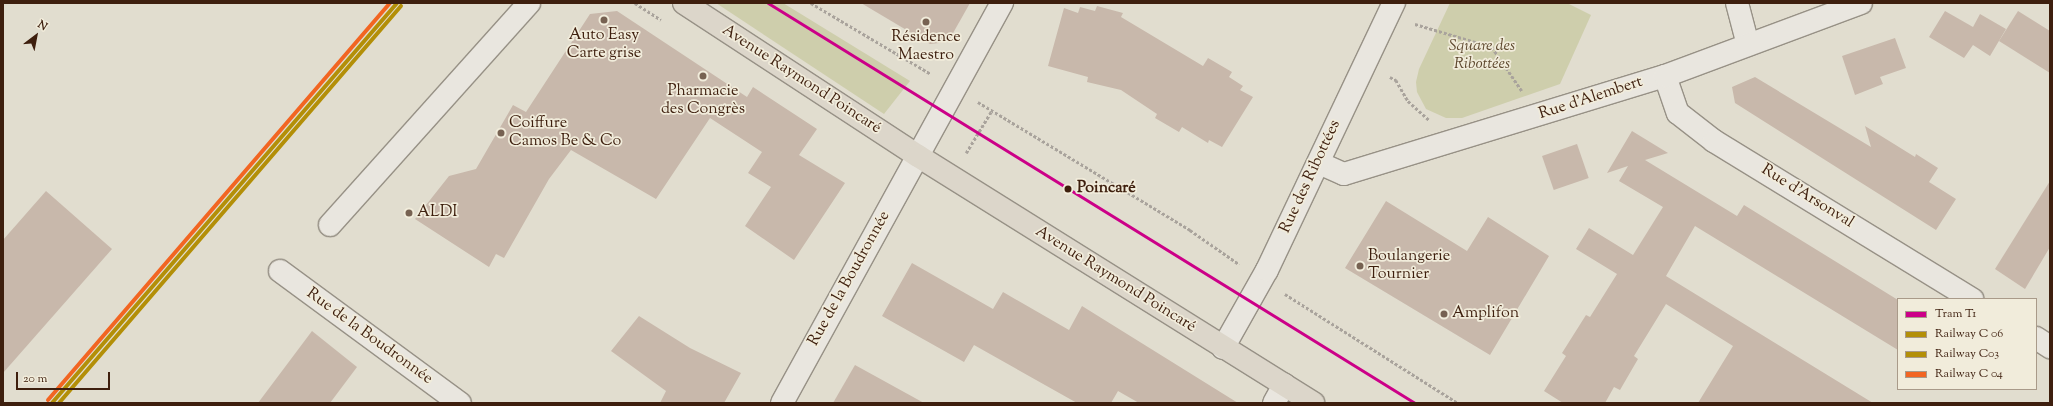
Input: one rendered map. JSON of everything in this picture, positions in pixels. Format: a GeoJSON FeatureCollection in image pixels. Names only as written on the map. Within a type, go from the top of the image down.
{"type":"FeatureCollection","features":[{"type":"Feature","properties":{"kind":"main road","name":"Avenue Raymond Poincaré"},"geometry":{"type":"LineString","coordinates":[[684,3],[918,156],[1223,348],[1279,394],[1313,403]]}},
{"type":"Feature","properties":{"kind":"street"},"geometry":{"type":"LineString","coordinates":[[330,225],[529,3]]}},
{"type":"Feature","properties":{"kind":"street"},"geometry":{"type":"LineString","coordinates":[[918,156],[1002,3]]}},
{"type":"Feature","properties":{"kind":"street"},"geometry":{"type":"LineString","coordinates":[[1737,3],[1748,45]]}},
{"type":"Feature","properties":{"kind":"street","name":"Rue d'Alembert"},"geometry":{"type":"LineString","coordinates":[[1319,163],[1344,174],[1443,143],[1540,116],[1665,76],[1861,3]]}},
{"type":"Feature","properties":{"kind":"street","name":"Rue des Ribottées"},"geometry":{"type":"LineString","coordinates":[[1223,348],[1260,278],[1267,270],[1392,9]]}},
{"type":"Feature","properties":{"kind":"street","name":"Rue d'Arsonval"},"geometry":{"type":"LineString","coordinates":[[1665,76],[1678,113],[1714,140],[1970,298]]}},
{"type":"Feature","properties":{"kind":"street","name":"Rue de la Boudronnée"},"geometry":{"type":"LineString","coordinates":[[782,403],[918,156]]}},
{"type":"Feature","properties":{"kind":"street","name":"Rue de la Boudronnée"},"geometry":{"type":"LineString","coordinates":[[280,271],[458,403]]}},
{"type":"Feature","properties":{"kind":"path"},"geometry":{"type":"LineString","coordinates":[[811,3],[992,110],[1190,230],[1260,278],[1458,403]]}},
{"type":"Feature","properties":{"kind":"path"},"geometry":{"type":"LineString","coordinates":[[1392,9],[1492,47],[1540,116]]}},
{"type":"Feature","properties":{"kind":"path"},"geometry":{"type":"LineString","coordinates":[[1364,66],[1396,80],[1408,101],[1437,126],[1443,143]]}},
{"type":"Feature","properties":{"kind":"green space"},"geometry":{"type":"Polygon","coordinates":[[[716,3],[783,3],[910,81],[884,114],[716,3]]]}},
{"type":"Feature","properties":{"kind":"green space","name":"Square des Ribottées"},"geometry":{"type":"Polygon","coordinates":[[[1450,3],[1567,3],[1591,15],[1560,84],[1462,118],[1446,118],[1426,109],[1417,92],[1416,82],[1419,69],[1450,3]]]}},
{"type":"Feature","properties":{"kind":"building","name":"Résidence Maestro"},"geometry":{"type":"Polygon","coordinates":[[[861,3],[970,3],[948,42],[930,44],[861,3]]]}},
{"type":"Feature","properties":{"kind":"building"},"geometry":{"type":"Polygon","coordinates":[[[1097,6],[1123,13],[1121,17],[1203,66],[1208,58],[1232,72],[1229,77],[1243,86],[1240,90],[1253,97],[1222,147],[1209,140],[1208,143],[1182,127],[1179,132],[1155,118],[1157,114],[1121,90],[1087,82],[1088,77],[1048,66],[1064,8],[1078,13],[1080,7],[1095,11],[1097,6]]]}},
{"type":"Feature","properties":{"kind":"building"},"geometry":{"type":"Polygon","coordinates":[[[617,11],[747,97],[753,87],[817,129],[799,155],[845,183],[794,260],[745,226],[771,187],[748,173],[762,152],[710,118],[656,199],[571,150],[549,179],[504,258],[496,254],[489,267],[415,219],[449,176],[476,169],[513,105],[526,112],[590,14],[617,11]]]}},
{"type":"Feature","properties":{"kind":"building"},"geometry":{"type":"Polygon","coordinates":[[[1945,11],[1973,27],[1980,14],[2006,29],[1990,56],[1973,45],[1964,58],[1929,37],[1945,11]]]}},
{"type":"Feature","properties":{"kind":"building"},"geometry":{"type":"Polygon","coordinates":[[[2018,11],[2050,31],[2050,73],[1999,41],[2018,11]]]}},
{"type":"Feature","properties":{"kind":"building"},"geometry":{"type":"Polygon","coordinates":[[[1895,38],[1906,68],[1880,77],[1883,84],[1855,95],[1842,56],[1895,38]]]}},
{"type":"Feature","properties":{"kind":"building"},"geometry":{"type":"Polygon","coordinates":[[[1755,77],[1871,147],[1865,126],[1915,157],[1916,154],[1938,168],[1929,182],[1956,199],[1936,230],[1735,103],[1732,87],[1755,77]]]}},
{"type":"Feature","properties":{"kind":"building"},"geometry":{"type":"Polygon","coordinates":[[[1632,131],[1668,153],[1645,160],[1737,216],[1744,205],[1897,299],[1897,349],[1695,226],[1666,276],[1873,403],[1698,403],[1733,346],[1666,304],[1634,356],[1638,359],[1620,390],[1614,387],[1605,403],[1563,403],[1544,391],[1566,356],[1562,353],[1586,315],[1590,317],[1617,274],[1576,249],[1589,228],[1633,255],[1663,207],[1619,181],[1628,166],[1607,173],[1632,131]]]}},
{"type":"Feature","properties":{"kind":"building"},"geometry":{"type":"Polygon","coordinates":[[[1577,144],[1589,178],[1554,190],[1542,156],[1577,144]]]}},
{"type":"Feature","properties":{"kind":"building"},"geometry":{"type":"Polygon","coordinates":[[[2050,181],[2050,247],[2025,289],[1995,269],[2050,181]]]}},
{"type":"Feature","properties":{"kind":"building"},"geometry":{"type":"Polygon","coordinates":[[[46,191],[112,249],[3,373],[3,240],[46,191]]]}},
{"type":"Feature","properties":{"kind":"building"},"geometry":{"type":"Polygon","coordinates":[[[1386,201],[1467,251],[1488,217],[1549,256],[1490,355],[1345,268],[1386,201]]]}},
{"type":"Feature","properties":{"kind":"building"},"geometry":{"type":"Polygon","coordinates":[[[912,263],[993,309],[1003,292],[1069,330],[1082,306],[1238,403],[1139,403],[1118,391],[1111,403],[1077,403],[974,345],[964,362],[882,316],[912,263]]]}},
{"type":"Feature","properties":{"kind":"building"},"geometry":{"type":"Polygon","coordinates":[[[639,316],[690,348],[741,373],[724,403],[660,403],[666,391],[611,351],[639,316]]]}},
{"type":"Feature","properties":{"kind":"building"},"geometry":{"type":"Polygon","coordinates":[[[312,331],[357,367],[330,403],[258,403],[312,331]]]}},
{"type":"Feature","properties":{"kind":"building"},"geometry":{"type":"Polygon","coordinates":[[[855,365],[924,403],[833,403],[855,365]]]}},
{"type":"Feature","properties":{"kind":"tram line","name":"T1"},"geometry":{"type":"LineString","coordinates":[[768,3],[1415,403]]}},
{"type":"Feature","properties":{"kind":"transit line"},"geometry":{"type":"LineString","coordinates":[[48,400],[390,3]]}},
{"type":"Feature","properties":{"kind":"transit line"},"geometry":{"type":"LineString","coordinates":[[52,403],[397,3]]}},
{"type":"Feature","properties":{"kind":"rail line","name":"C03"},"geometry":{"type":"LineString","coordinates":[[59,403],[401,6]]}},
{"type":"Feature","properties":{"kind":"place","name":"Auto Easy Carte grise"},"geometry":{"type":"Point","coordinates":[604,20]}},
{"type":"Feature","properties":{"kind":"place","name":"Résidence Maestro"},"geometry":{"type":"Point","coordinates":[926,22]}},
{"type":"Feature","properties":{"kind":"place","name":"Pharmacie des Congrès"},"geometry":{"type":"Point","coordinates":[703,76]}},
{"type":"Feature","properties":{"kind":"place","name":"Coiffure Camos Be & Co"},"geometry":{"type":"Point","coordinates":[501,133]}},
{"type":"Feature","properties":{"kind":"place","name":"Poincaré"},"geometry":{"type":"Point","coordinates":[1068,189]}},
{"type":"Feature","properties":{"kind":"place","name":"ALDI"},"geometry":{"type":"Point","coordinates":[409,213]}},
{"type":"Feature","properties":{"kind":"place","name":"Boulangerie Tournier"},"geometry":{"type":"Point","coordinates":[1360,266]}},
{"type":"Feature","properties":{"kind":"place","name":"Amplifon"},"geometry":{"type":"Point","coordinates":[1444,314]}}]}
